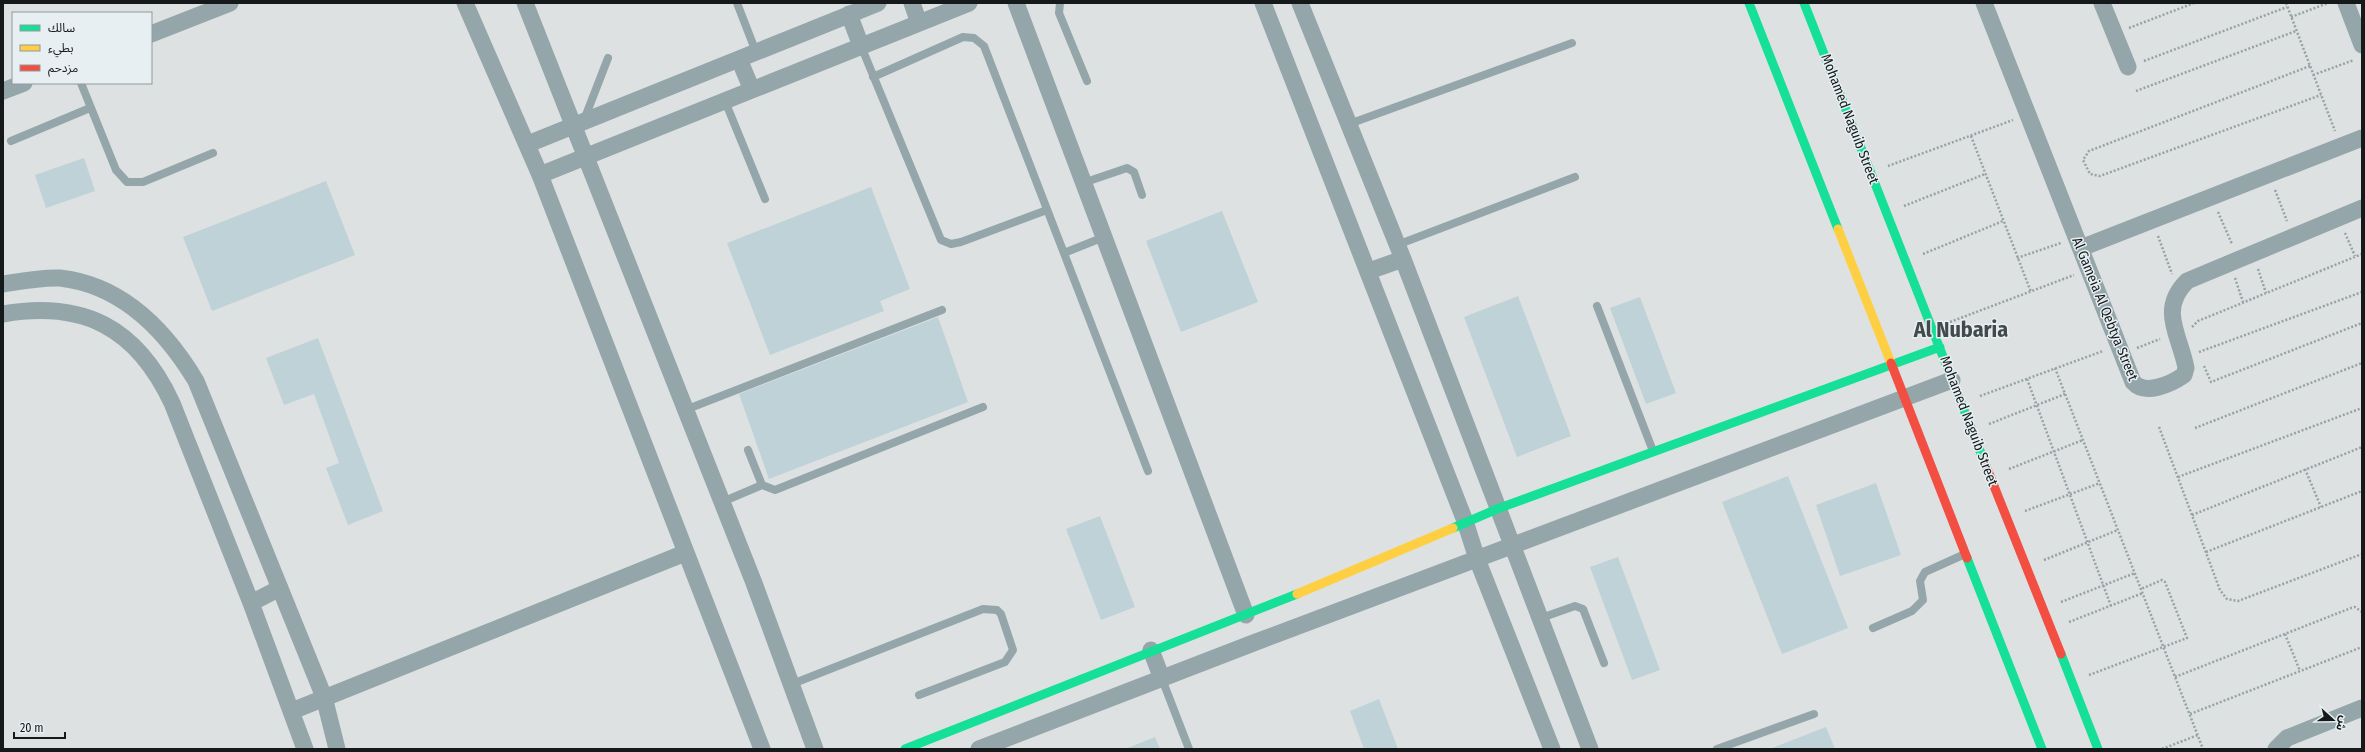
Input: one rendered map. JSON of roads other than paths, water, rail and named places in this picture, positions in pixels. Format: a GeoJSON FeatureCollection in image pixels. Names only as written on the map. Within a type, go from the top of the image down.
{"type":"FeatureCollection","features":[{"type":"Feature","properties":{"kind":"street"},"geometry":{"type":"LineString","coordinates":[[152,34],[230,3]]}},
{"type":"Feature","properties":{"kind":"street"},"geometry":{"type":"LineString","coordinates":[[465,3],[528,144],[762,749]]}},
{"type":"Feature","properties":{"kind":"street"},"geometry":{"type":"LineString","coordinates":[[524,3],[579,122],[586,157],[722,502],[792,684],[815,749]]}},
{"type":"Feature","properties":{"kind":"street"},"geometry":{"type":"LineString","coordinates":[[528,144],[579,122],[878,3]]}},
{"type":"Feature","properties":{"kind":"street"},"geometry":{"type":"LineString","coordinates":[[912,3],[919,23]]}},
{"type":"Feature","properties":{"kind":"street"},"geometry":{"type":"LineString","coordinates":[[540,175],[970,3]]}},
{"type":"Feature","properties":{"kind":"street"},"geometry":{"type":"LineString","coordinates":[[1016,3],[1246,615]]}},
{"type":"Feature","properties":{"kind":"street"},"geometry":{"type":"LineString","coordinates":[[1263,3],[1369,271],[1465,521],[1477,559],[1552,749]]}},
{"type":"Feature","properties":{"kind":"street"},"geometry":{"type":"LineString","coordinates":[[1300,3],[1400,252],[1590,749]]}},
{"type":"Feature","properties":{"kind":"street"},"geometry":{"type":"LineString","coordinates":[[1749,3],[2042,749]]}},
{"type":"Feature","properties":{"kind":"street","name":"Mohamed Naguib Street"},"geometry":{"type":"LineString","coordinates":[[1804,3],[2098,749]]}},
{"type":"Feature","properties":{"kind":"street","name":"Al Gameia Al Qebtya Street"},"geometry":{"type":"LineString","coordinates":[[1984,3],[2089,270],[2125,346],[2133,382],[2137,387],[2149,389],[2184,375],[2186,368],[2185,362],[2172,322],[2172,305],[2178,290],[2187,281],[2362,208]]}},
{"type":"Feature","properties":{"kind":"street"},"geometry":{"type":"LineString","coordinates":[[2102,3],[2128,67]]}},
{"type":"Feature","properties":{"kind":"street"},"geometry":{"type":"LineString","coordinates":[[2346,3],[2359,52]]}},
{"type":"Feature","properties":{"kind":"street"},"geometry":{"type":"LineString","coordinates":[[849,14],[861,46]]}},
{"type":"Feature","properties":{"kind":"street"},"geometry":{"type":"LineString","coordinates":[[739,59],[752,90]]}},
{"type":"Feature","properties":{"kind":"street"},"geometry":{"type":"LineString","coordinates":[[3,91],[21,84]]}},
{"type":"Feature","properties":{"kind":"street"},"geometry":{"type":"LineString","coordinates":[[2078,243],[2362,138]]}},
{"type":"Feature","properties":{"kind":"street"},"geometry":{"type":"LineString","coordinates":[[1369,271],[1400,252]]}},
{"type":"Feature","properties":{"kind":"street"},"geometry":{"type":"LineString","coordinates":[[3,284],[29,280],[60,278],[88,284],[113,294],[136,308],[184,361],[196,381],[324,697],[337,749]]}},
{"type":"Feature","properties":{"kind":"street"},"geometry":{"type":"LineString","coordinates":[[3,314],[26,310],[56,310],[89,317],[131,343],[147,359],[164,384],[172,403],[251,602],[305,749]]}},
{"type":"Feature","properties":{"kind":"street"},"geometry":{"type":"LineString","coordinates":[[905,749],[1151,650],[1246,615],[1465,521],[1940,346]]}},
{"type":"Feature","properties":{"kind":"street"},"geometry":{"type":"LineString","coordinates":[[979,749],[1952,380]]}},
{"type":"Feature","properties":{"kind":"street"},"geometry":{"type":"LineString","coordinates":[[292,711],[685,553]]}},
{"type":"Feature","properties":{"kind":"street"},"geometry":{"type":"LineString","coordinates":[[251,602],[280,588]]}},
{"type":"Feature","properties":{"kind":"street"},"geometry":{"type":"LineString","coordinates":[[1151,650],[1162,679]]}},
{"type":"Feature","properties":{"kind":"street"},"geometry":{"type":"LineString","coordinates":[[2276,749],[2287,738],[2362,708]]}},
{"type":"Feature","properties":{"kind":"lane"},"geometry":{"type":"LineString","coordinates":[[737,3],[756,52]]}},
{"type":"Feature","properties":{"kind":"lane"},"geometry":{"type":"LineString","coordinates":[[1060,3],[1059,13],[1087,81]]}},
{"type":"Feature","properties":{"kind":"lane"},"geometry":{"type":"LineString","coordinates":[[873,77],[963,37],[979,41],[984,46],[1148,471]]}},
{"type":"Feature","properties":{"kind":"lane"},"geometry":{"type":"LineString","coordinates":[[1348,124],[1572,43]]}},
{"type":"Feature","properties":{"kind":"lane"},"geometry":{"type":"LineString","coordinates":[[861,46],[941,240],[951,244],[961,242],[1047,210]]}},
{"type":"Feature","properties":{"kind":"lane"},"geometry":{"type":"LineString","coordinates":[[579,122],[608,58]]}},
{"type":"Feature","properties":{"kind":"lane"},"geometry":{"type":"LineString","coordinates":[[81,84],[116,170],[127,182],[143,182],[213,153]]}},
{"type":"Feature","properties":{"kind":"lane"},"geometry":{"type":"LineString","coordinates":[[725,101],[765,199]]}},
{"type":"Feature","properties":{"kind":"lane"},"geometry":{"type":"LineString","coordinates":[[11,141],[90,108]]}},
{"type":"Feature","properties":{"kind":"lane"},"geometry":{"type":"LineString","coordinates":[[1083,183],[1127,168],[1134,172],[1142,195]]}},
{"type":"Feature","properties":{"kind":"lane"},"geometry":{"type":"LineString","coordinates":[[1400,252],[1575,177]]}},
{"type":"Feature","properties":{"kind":"lane"},"geometry":{"type":"LineString","coordinates":[[1064,253],[1104,237]]}},
{"type":"Feature","properties":{"kind":"lane"},"geometry":{"type":"LineString","coordinates":[[1597,306],[1653,452]]}},
{"type":"Feature","properties":{"kind":"lane"},"geometry":{"type":"LineString","coordinates":[[685,410],[942,310]]}},
{"type":"Feature","properties":{"kind":"lane"},"geometry":{"type":"LineString","coordinates":[[722,502],[762,485],[775,490],[983,407]]}},
{"type":"Feature","properties":{"kind":"lane"},"geometry":{"type":"LineString","coordinates":[[748,450],[762,485]]}},
{"type":"Feature","properties":{"kind":"lane"},"geometry":{"type":"LineString","coordinates":[[1873,628],[1917,608],[1923,600],[1920,581],[1925,572],[1965,553]]}},
{"type":"Feature","properties":{"kind":"lane"},"geometry":{"type":"LineString","coordinates":[[1541,618],[1574,606],[1583,609],[1604,663]]}},
{"type":"Feature","properties":{"kind":"lane"},"geometry":{"type":"LineString","coordinates":[[792,684],[983,609],[996,610],[1002,614],[1013,645],[1009,659],[920,695]]}},
{"type":"Feature","properties":{"kind":"lane"},"geometry":{"type":"LineString","coordinates":[[1162,679],[1189,749]]}},
{"type":"Feature","properties":{"kind":"lane"},"geometry":{"type":"LineString","coordinates":[[1717,749],[1814,714]]}},
{"type":"Feature","properties":{"kind":"district","name":"Al Nubaria"},"geometry":{"type":"Point","coordinates":[1961,329]}}]}
